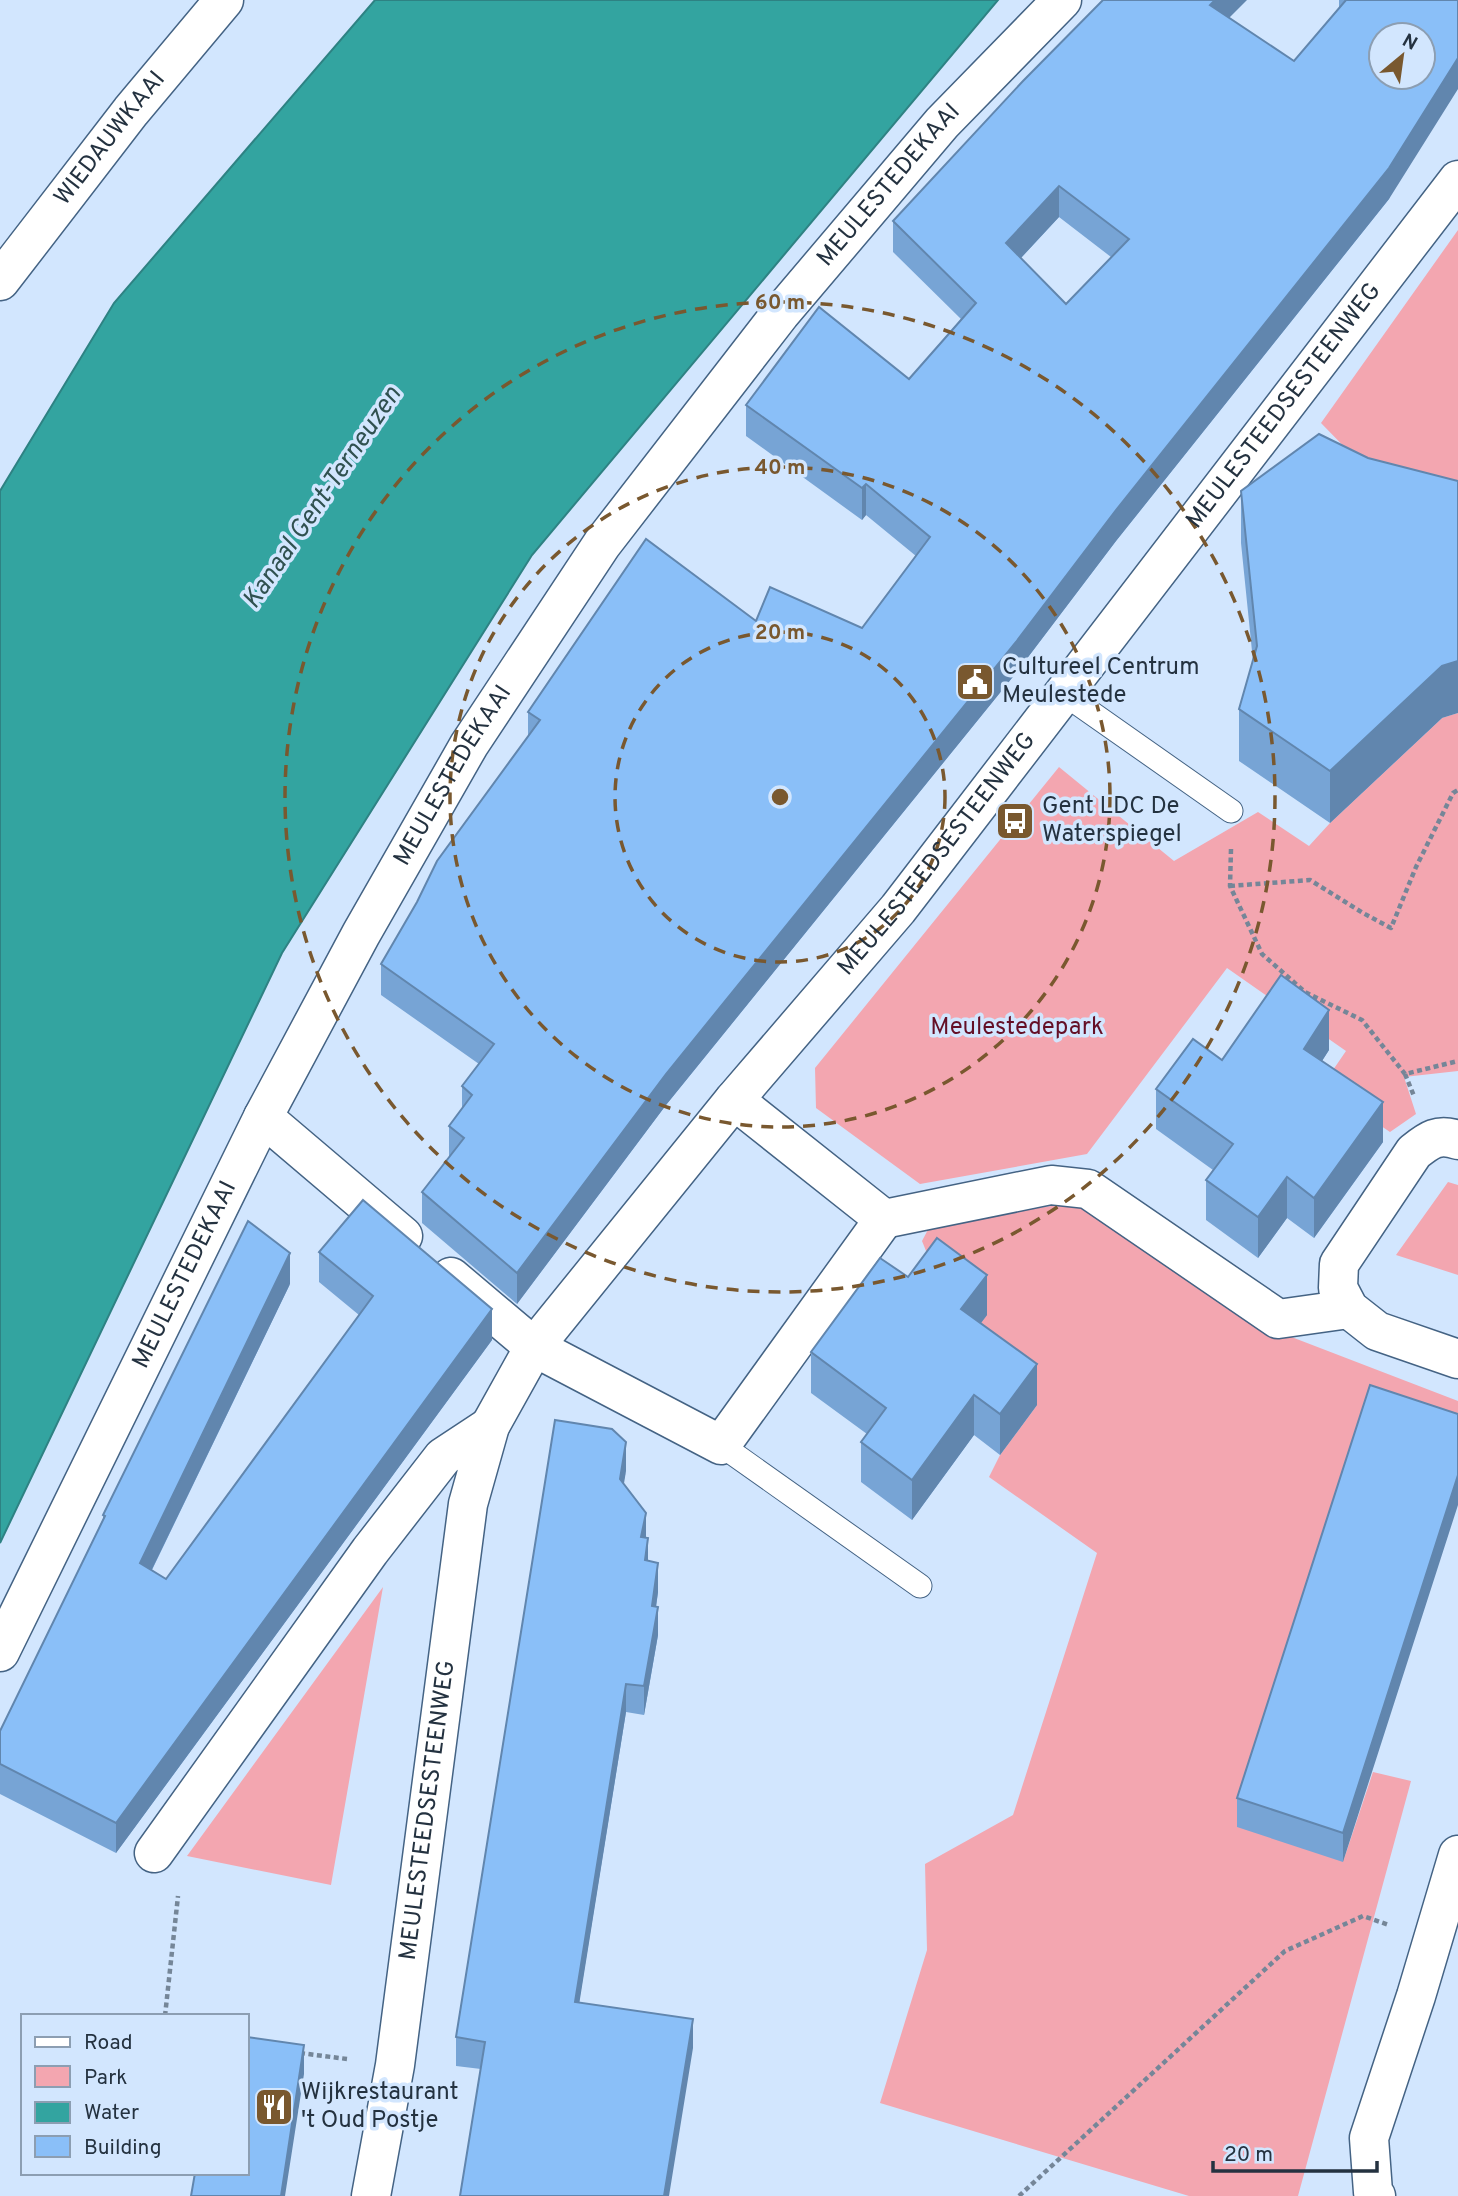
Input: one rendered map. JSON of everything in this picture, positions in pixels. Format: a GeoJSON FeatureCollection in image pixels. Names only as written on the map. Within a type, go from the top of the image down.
{"type":"FeatureCollection","features":[{"type":"Feature","properties":{"kind":"street","name":"WIEDAUWKAAI"},"geometry":{"type":"LineString","coordinates":[[0,281],[131,111],[224,0]]}},
{"type":"Feature","properties":{"kind":"street","name":"MEULESTEDEKAAI"},"geometry":{"type":"LineString","coordinates":[[0,1653],[262,1117],[361,933],[469,745],[602,544],[780,314],[942,123],[1062,0]]}},
{"type":"Feature","properties":{"kind":"street","name":"MEULESTEEDSESTEENWEG"},"geometry":{"type":"LineString","coordinates":[[371,2196],[396,2065],[468,1504],[490,1426],[534,1346],[734,1100],[898,909],[1458,180]]}},
{"type":"Feature","properties":{"kind":"street"},"geometry":{"type":"LineString","coordinates":[[734,1100],[884,1219]]}},
{"type":"Feature","properties":{"kind":"street"},"geometry":{"type":"LineString","coordinates":[[262,1117],[534,1346],[721,1445],[884,1219],[1051,1185],[1088,1189],[1278,1319],[1349,1309]]}},
{"type":"Feature","properties":{"kind":"street"},"geometry":{"type":"LineString","coordinates":[[1458,1140],[1449,1137],[1429,1139],[1414,1152],[1339,1264],[1338,1288],[1349,1309],[1377,1331],[1458,1359]]}},
{"type":"Feature","properties":{"kind":"street","name":"MEULESTEEDSESTEENWEG"},"geometry":{"type":"LineString","coordinates":[[154,1853],[370,1551],[443,1457],[490,1426]]}},
{"type":"Feature","properties":{"kind":"street"},"geometry":{"type":"LineString","coordinates":[[1376,2196],[1373,2192],[1370,2138],[1416,1996],[1445,1944],[1458,1855]]}},
{"type":"Feature","properties":{"kind":"lane"},"geometry":{"type":"LineString","coordinates":[[1063,693],[1231,811]]}},
{"type":"Feature","properties":{"kind":"lane"},"geometry":{"type":"LineString","coordinates":[[721,1445],[920,1586]]}},
{"type":"Feature","properties":{"kind":"path"},"geometry":{"type":"LineString","coordinates":[[1230,886],[1310,880],[1363,914],[1391,928],[1416,867],[1453,793],[1458,790]]}},
{"type":"Feature","properties":{"kind":"path"},"geometry":{"type":"LineString","coordinates":[[1231,811],[1230,886],[1262,954],[1305,992],[1362,1020],[1405,1074],[1458,1061]]}},
{"type":"Feature","properties":{"kind":"path"},"geometry":{"type":"LineString","coordinates":[[154,1853],[181,1871],[165,2014]]}},
{"type":"Feature","properties":{"kind":"path"},"geometry":{"type":"LineString","coordinates":[[1018,2196],[1285,1951],[1363,1916],[1445,1944]]}},
{"type":"Feature","properties":{"kind":"path"},"geometry":{"type":"LineString","coordinates":[[287,2051],[396,2065]]}},
{"type":"Feature","properties":{"kind":"green space"},"geometry":{"type":"Polygon","coordinates":[[[1458,230],[1458,498],[1398,502],[1321,423],[1458,230]]]}},
{"type":"Feature","properties":{"kind":"green space","name":"Meulestedepark"},"geometry":{"type":"Polygon","coordinates":[[[1458,713],[1458,1071],[1404,1077],[1416,1114],[1390,1132],[1322,1086],[1346,1051],[1227,968],[1087,1154],[920,1184],[816,1108],[815,1068],[1059,767],[1174,861],[1258,812],[1309,846],[1442,718],[1458,713]]]}},
{"type":"Feature","properties":{"kind":"green space"},"geometry":{"type":"Polygon","coordinates":[[[1448,1182],[1458,1185],[1458,1275],[1396,1255],[1448,1182]]]}},
{"type":"Feature","properties":{"kind":"green space"},"geometry":{"type":"Polygon","coordinates":[[[1084,1201],[1247,1320],[1458,1401],[1458,1443],[1343,1862],[1373,1772],[1411,1781],[1298,2196],[1189,2196],[880,2103],[927,1950],[925,1864],[1013,1815],[1097,1553],[989,1477],[1000,1455],[1037,1405],[937,1278],[922,1241],[931,1224],[1084,1201]]]}},
{"type":"Feature","properties":{"kind":"green space"},"geometry":{"type":"Polygon","coordinates":[[[383,1587],[331,1885],[187,1856],[383,1587]]]}},
{"type":"Feature","properties":{"kind":"water","name":"Kanaal Gent-Terneuzen"},"geometry":{"type":"Polygon","coordinates":[[[375,0],[998,0],[532,555],[282,953],[0,1543],[0,491],[114,303],[375,0]]]}},
{"type":"Feature","properties":{"kind":"building"},"geometry":{"type":"Polygon","coordinates":[[[1103,0],[1215,0],[1210,5],[1294,61],[1346,0],[1458,0],[1458,58],[1389,168],[1116,510],[1016,642],[666,1074],[517,1273],[422,1192],[464,1138],[449,1126],[472,1095],[462,1086],[494,1044],[381,964],[437,861],[540,720],[528,712],[646,539],[756,621],[770,587],[862,628],[930,537],[866,484],[862,488],[746,405],[819,307],[909,379],[976,303],[893,221],[1023,81],[1103,0]],[[1059,186],[1006,243],[1066,304],[1129,239],[1059,186]]]}},
{"type":"Feature","properties":{"kind":"building"},"geometry":{"type":"Polygon","coordinates":[[[1319,434],[1368,458],[1458,481],[1458,661],[1442,666],[1330,771],[1239,709],[1257,646],[1241,491],[1319,434]]]}},
{"type":"Feature","properties":{"kind":"building"},"geometry":{"type":"Polygon","coordinates":[[[1281,975],[1329,1010],[1304,1049],[1383,1102],[1314,1198],[1287,1177],[1258,1217],[1206,1180],[1233,1144],[1156,1089],[1193,1039],[1222,1060],[1281,975]]]}},
{"type":"Feature","properties":{"kind":"building"},"geometry":{"type":"Polygon","coordinates":[[[363,1200],[492,1309],[116,1823],[0,1764],[0,1731],[248,1221],[290,1253],[140,1563],[166,1579],[373,1296],[319,1252],[363,1200]]]}},
{"type":"Feature","properties":{"kind":"building"},"geometry":{"type":"Polygon","coordinates":[[[937,1238],[987,1275],[961,1309],[1037,1364],[1000,1414],[974,1395],[912,1480],[861,1442],[886,1408],[811,1352],[880,1258],[908,1277],[937,1238]]]}},
{"type":"Feature","properties":{"kind":"building"},"geometry":{"type":"Polygon","coordinates":[[[1370,1385],[1458,1414],[1458,1475],[1343,1833],[1237,1798],[1370,1385]]]}},
{"type":"Feature","properties":{"kind":"building"},"geometry":{"type":"Polygon","coordinates":[[[555,1420],[612,1429],[626,1442],[620,1479],[646,1513],[641,1537],[648,1538],[645,1560],[658,1563],[652,1606],[658,1607],[644,1686],[626,1684],[575,2002],[693,2019],[664,2196],[460,2196],[485,2042],[456,2037],[555,1420]]]}},
{"type":"Feature","properties":{"kind":"building"},"geometry":{"type":"Polygon","coordinates":[[[248,2037],[304,2045],[281,2196],[191,2196],[195,2175],[248,2175],[248,2037]]]}},
{"type":"Feature","properties":{"kind":"place","name":"Cultureel Centrum Meulestede"},"geometry":{"type":"Point","coordinates":[975,682]}},
{"type":"Feature","properties":{"kind":"place","name":"Gent LDC De Waterspiegel"},"geometry":{"type":"Point","coordinates":[1015,821]}},
{"type":"Feature","properties":{"kind":"place","name":"Wijkrestaurant 't Oud Postje"},"geometry":{"type":"Point","coordinates":[274,2107]}}]}
